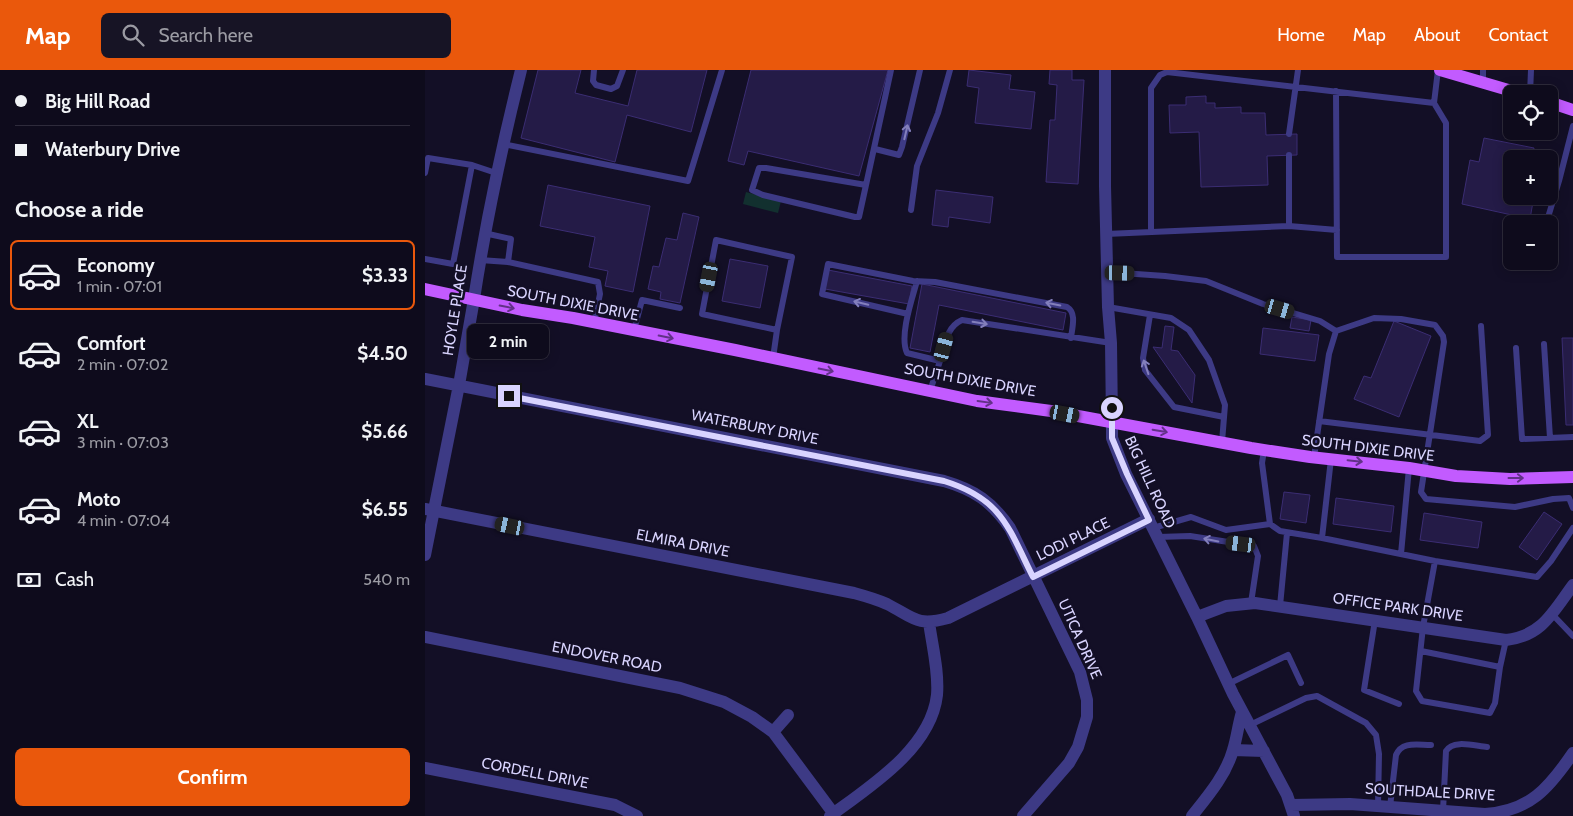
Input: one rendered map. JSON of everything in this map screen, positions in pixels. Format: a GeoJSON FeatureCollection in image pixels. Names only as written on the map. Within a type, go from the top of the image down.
{"type":"FeatureCollection","features":[{"type":"Feature","properties":{"kind":"main road"},"geometry":{"type":"LineString","coordinates":[[1439,70],[1483,76],[1503,85]]}},
{"type":"Feature","properties":{"kind":"main road"},"geometry":{"type":"LineString","coordinates":[[1558,105],[1573,110]]}},
{"type":"Feature","properties":{"kind":"main road","name":"SOUTH DIXIE DRIVE"},"geometry":{"type":"LineString","coordinates":[[425,289],[522,310],[594,322],[773,358],[977,401],[1051,411],[1264,450],[1314,458],[1409,468],[1456,476],[1510,478],[1573,477]]}},
{"type":"Feature","properties":{"kind":"street","name":"HOYLE PLACE"},"geometry":{"type":"LineString","coordinates":[[425,555],[430,510],[459,385],[484,233],[496,173],[521,70]]}},
{"type":"Feature","properties":{"kind":"street","name":"BIG HILL ROAD"},"geometry":{"type":"LineString","coordinates":[[1105,70],[1106,234],[1111,344],[1112,438],[1127,474],[1197,616],[1228,684],[1264,751],[1292,811]]}},
{"type":"Feature","properties":{"kind":"street","name":"WATERBURY DRIVE"},"geometry":{"type":"LineString","coordinates":[[425,378],[944,481],[972,492],[987,501],[1000,514],[1010,528],[1033,577]]}},
{"type":"Feature","properties":{"kind":"street","name":"ELMIRA DRIVE"},"geometry":{"type":"LineString","coordinates":[[430,510],[853,593],[885,603],[920,622],[929,622]]}},
{"type":"Feature","properties":{"kind":"street","name":"LODI PLACE"},"geometry":{"type":"LineString","coordinates":[[929,622],[948,618],[1033,577],[1153,528]]}},
{"type":"Feature","properties":{"kind":"street","name":"UTICA DRIVE"},"geometry":{"type":"LineString","coordinates":[[1023,816],[1069,763],[1083,734],[1087,717],[1087,700],[1080,672],[1033,577]]}},
{"type":"Feature","properties":{"kind":"street","name":"OFFICE PARK DRIVE"},"geometry":{"type":"LineString","coordinates":[[1197,616],[1226,606],[1251,603],[1506,640],[1517,639],[1536,631],[1552,614],[1573,585]]}},
{"type":"Feature","properties":{"kind":"street"},"geometry":{"type":"LineString","coordinates":[[832,815],[896,764],[916,743],[930,722],[935,706],[937,680],[929,622]]}},
{"type":"Feature","properties":{"kind":"street","name":"ENDOVER ROAD"},"geometry":{"type":"LineString","coordinates":[[425,638],[680,688],[724,702],[752,717],[773,732],[832,815]]}},
{"type":"Feature","properties":{"kind":"street"},"geometry":{"type":"LineString","coordinates":[[1192,816],[1215,786],[1233,750],[1242,712]]}},
{"type":"Feature","properties":{"kind":"street"},"geometry":{"type":"LineString","coordinates":[[773,732],[788,715]]}},
{"type":"Feature","properties":{"kind":"street"},"geometry":{"type":"LineString","coordinates":[[1233,750],[1264,751]]}},
{"type":"Feature","properties":{"kind":"street","name":"SOUTHDALE DRIVE"},"geometry":{"type":"LineString","coordinates":[[1292,811],[1350,804],[1498,813],[1523,806],[1534,799],[1548,787],[1573,753]]}},
{"type":"Feature","properties":{"kind":"street","name":"CORDELL DRIVE"},"geometry":{"type":"LineString","coordinates":[[425,768],[615,805],[637,816]]}},
{"type":"Feature","properties":{"kind":"lane"},"geometry":{"type":"LineString","coordinates":[[594,70],[593,81],[596,85],[611,89],[617,86],[623,70]]}},
{"type":"Feature","properties":{"kind":"lane"},"geometry":{"type":"LineString","coordinates":[[503,144],[688,181],[722,70]]}},
{"type":"Feature","properties":{"kind":"lane"},"geometry":{"type":"LineString","coordinates":[[866,184],[759,168],[752,190],[763,195],[859,217],[891,70]]}},
{"type":"Feature","properties":{"kind":"lane"},"geometry":{"type":"LineString","coordinates":[[875,148],[899,155],[919,70]]}},
{"type":"Feature","properties":{"kind":"lane"},"geometry":{"type":"LineString","coordinates":[[911,210],[917,166],[938,113],[950,70]]}},
{"type":"Feature","properties":{"kind":"lane"},"geometry":{"type":"LineString","coordinates":[[1289,134],[1297,70]]}},
{"type":"Feature","properties":{"kind":"lane"},"geometry":{"type":"LineString","coordinates":[[1336,91],[1337,257],[1446,257],[1446,123],[1434,102],[1439,70]]}},
{"type":"Feature","properties":{"kind":"lane"},"geometry":{"type":"LineString","coordinates":[[1530,85],[1531,70]]}},
{"type":"Feature","properties":{"kind":"lane"},"geometry":{"type":"LineString","coordinates":[[1151,232],[1151,88],[1160,76],[1167,72],[1434,102]]}},
{"type":"Feature","properties":{"kind":"lane"},"geometry":{"type":"LineString","coordinates":[[1548,215],[1573,126]]}},
{"type":"Feature","properties":{"kind":"lane"},"geometry":{"type":"LineString","coordinates":[[1289,155],[1289,226]]}},
{"type":"Feature","properties":{"kind":"lane"},"geometry":{"type":"LineString","coordinates":[[425,173],[428,158],[472,165],[496,173]]}},
{"type":"Feature","properties":{"kind":"lane"},"geometry":{"type":"LineString","coordinates":[[425,259],[453,264],[472,165]]}},
{"type":"Feature","properties":{"kind":"lane"},"geometry":{"type":"LineString","coordinates":[[1106,234],[1289,226],[1337,230]]}},
{"type":"Feature","properties":{"kind":"lane"},"geometry":{"type":"LineString","coordinates":[[484,233],[511,239],[508,262]]}},
{"type":"Feature","properties":{"kind":"lane"},"geometry":{"type":"LineString","coordinates":[[773,358],[792,257],[716,240],[702,314],[777,330]]}},
{"type":"Feature","properties":{"kind":"lane"},"geometry":{"type":"LineString","coordinates":[[480,260],[508,262],[598,282],[600,294],[594,322]]}},
{"type":"Feature","properties":{"kind":"lane"},"geometry":{"type":"LineString","coordinates":[[908,314],[822,294],[828,264],[1067,307],[1073,314],[1071,338]]}},
{"type":"Feature","properties":{"kind":"lane"},"geometry":{"type":"LineString","coordinates":[[1107,272],[1206,281],[1263,304],[1320,320],[1336,331]]}},
{"type":"Feature","properties":{"kind":"lane"},"geometry":{"type":"LineString","coordinates":[[917,281],[908,314],[904,344],[907,353],[940,361]]}},
{"type":"Feature","properties":{"kind":"lane"},"geometry":{"type":"LineString","coordinates":[[634,330],[642,300],[680,308]]}},
{"type":"Feature","properties":{"kind":"lane"},"geometry":{"type":"LineString","coordinates":[[1108,307],[1171,318],[1189,330],[1209,360],[1225,405],[1222,442]]}},
{"type":"Feature","properties":{"kind":"lane"},"geometry":{"type":"LineString","coordinates":[[1150,315],[1143,358],[1145,370],[1174,407],[1224,416]]}},
{"type":"Feature","properties":{"kind":"lane"},"geometry":{"type":"LineString","coordinates":[[1336,331],[1374,318],[1401,319],[1435,325],[1439,330],[1444,342],[1423,470],[1421,492],[1426,499],[1515,507],[1553,499],[1569,498],[1573,508]]}},
{"type":"Feature","properties":{"kind":"lane"},"geometry":{"type":"LineString","coordinates":[[930,391],[948,332],[962,320],[1111,344]]}},
{"type":"Feature","properties":{"kind":"lane"},"geometry":{"type":"LineString","coordinates":[[1319,421],[1481,441],[1489,435],[1481,326]]}},
{"type":"Feature","properties":{"kind":"lane"},"geometry":{"type":"LineString","coordinates":[[1314,458],[1329,354],[1336,331]]}},
{"type":"Feature","properties":{"kind":"lane"},"geometry":{"type":"LineString","coordinates":[[1544,344],[1550,438]]}},
{"type":"Feature","properties":{"kind":"lane"},"geometry":{"type":"LineString","coordinates":[[1516,348],[1522,439],[1573,437]]}},
{"type":"Feature","properties":{"kind":"lane"},"geometry":{"type":"LineString","coordinates":[[1264,450],[1263,463],[1270,524]]}},
{"type":"Feature","properties":{"kind":"lane"},"geometry":{"type":"LineString","coordinates":[[1322,538],[1331,459]]}},
{"type":"Feature","properties":{"kind":"lane"},"geometry":{"type":"LineString","coordinates":[[1401,554],[1409,468]]}},
{"type":"Feature","properties":{"kind":"lane"},"geometry":{"type":"LineString","coordinates":[[1153,528],[1191,517],[1226,530],[1270,524],[1280,531],[1435,562],[1537,577],[1551,561],[1573,528]]}},
{"type":"Feature","properties":{"kind":"lane"},"geometry":{"type":"LineString","coordinates":[[1153,528],[1254,546],[1258,556],[1251,603]]}},
{"type":"Feature","properties":{"kind":"lane"},"geometry":{"type":"LineString","coordinates":[[1280,606],[1287,532]]}},
{"type":"Feature","properties":{"kind":"lane"},"geometry":{"type":"LineString","coordinates":[[1435,562],[1423,627],[1416,691],[1422,701],[1490,713],[1495,703],[1506,640]]}},
{"type":"Feature","properties":{"kind":"lane"},"geometry":{"type":"LineString","coordinates":[[1552,614],[1573,636]]}},
{"type":"Feature","properties":{"kind":"lane"},"geometry":{"type":"LineString","coordinates":[[1375,620],[1364,690],[1399,704]]}},
{"type":"Feature","properties":{"kind":"lane"},"geometry":{"type":"LineString","coordinates":[[1421,651],[1500,667]]}},
{"type":"Feature","properties":{"kind":"lane"},"geometry":{"type":"LineString","coordinates":[[1228,684],[1288,655],[1301,683]]}},
{"type":"Feature","properties":{"kind":"lane"},"geometry":{"type":"LineString","coordinates":[[1250,725],[1306,698],[1317,696],[1366,723],[1376,735],[1384,807]]}},
{"type":"Feature","properties":{"kind":"lane"},"geometry":{"type":"LineString","coordinates":[[1384,807],[1395,755],[1398,749],[1403,745],[1431,744]]}},
{"type":"Feature","properties":{"kind":"lane"},"geometry":{"type":"LineString","coordinates":[[1443,811],[1446,751],[1455,744],[1487,747]]}},
{"type":"Feature","properties":{"kind":"green space"},"geometry":{"type":"Polygon","coordinates":[[[746,192],[781,201],[778,213],[743,204],[746,192]]]}},
{"type":"Feature","properties":{"kind":"building"},"geometry":{"type":"Polygon","coordinates":[[[538,70],[581,70],[575,93],[628,106],[637,70],[707,70],[691,132],[627,115],[615,162],[521,138],[538,70]]]}},
{"type":"Feature","properties":{"kind":"building"},"geometry":{"type":"Polygon","coordinates":[[[751,70],[888,70],[859,176],[748,151],[744,165],[728,161],[751,70]]]}},
{"type":"Feature","properties":{"kind":"building"},"geometry":{"type":"Polygon","coordinates":[[[969,70],[1011,75],[1009,89],[1035,92],[1031,129],[975,123],[979,88],[967,86],[969,70]]]}},
{"type":"Feature","properties":{"kind":"building"},"geometry":{"type":"Polygon","coordinates":[[[1050,70],[1072,70],[1072,80],[1084,80],[1078,184],[1046,182],[1050,120],[1055,120],[1057,85],[1049,84],[1050,70]]]}},
{"type":"Feature","properties":{"kind":"building"},"geometry":{"type":"Polygon","coordinates":[[[1206,96],[1206,103],[1215,103],[1215,108],[1241,107],[1241,113],[1265,113],[1266,135],[1297,134],[1297,155],[1267,156],[1268,185],[1201,187],[1199,132],[1170,133],[1169,105],[1186,105],[1186,97],[1206,96]]]}},
{"type":"Feature","properties":{"kind":"building"},"geometry":{"type":"Polygon","coordinates":[[[1484,138],[1534,148],[1534,150],[1503,150],[1503,205],[1532,205],[1531,215],[1512,215],[1462,204],[1470,160],[1479,162],[1484,138]]]}},
{"type":"Feature","properties":{"kind":"building"},"geometry":{"type":"Polygon","coordinates":[[[548,185],[650,206],[633,292],[605,286],[608,271],[589,267],[595,237],[540,226],[548,185]]]}},
{"type":"Feature","properties":{"kind":"building"},"geometry":{"type":"Polygon","coordinates":[[[936,190],[993,197],[990,223],[949,217],[948,227],[932,225],[936,190]]]}},
{"type":"Feature","properties":{"kind":"building"},"geometry":{"type":"Polygon","coordinates":[[[683,213],[699,217],[680,303],[660,299],[661,292],[648,289],[653,266],[659,267],[666,238],[677,240],[683,213]]]}},
{"type":"Feature","properties":{"kind":"building"},"geometry":{"type":"Polygon","coordinates":[[[730,259],[768,266],[760,308],[722,301],[730,259]]]}},
{"type":"Feature","properties":{"kind":"building"},"geometry":{"type":"Polygon","coordinates":[[[828,270],[912,286],[909,304],[825,289],[828,270]]]}},
{"type":"Feature","properties":{"kind":"building"},"geometry":{"type":"Polygon","coordinates":[[[922,284],[1066,313],[1063,330],[939,305],[930,352],[910,348],[922,284]]]}},
{"type":"Feature","properties":{"kind":"building"},"geometry":{"type":"Polygon","coordinates":[[[1292,317],[1311,320],[1309,331],[1290,328],[1292,317]]]}},
{"type":"Feature","properties":{"kind":"building"},"geometry":{"type":"Polygon","coordinates":[[[1394,321],[1431,336],[1399,417],[1354,399],[1364,376],[1371,378],[1394,321]]]}},
{"type":"Feature","properties":{"kind":"building"},"geometry":{"type":"Polygon","coordinates":[[[1165,326],[1174,327],[1171,350],[1178,351],[1195,375],[1192,403],[1153,347],[1162,348],[1165,326]]]}},
{"type":"Feature","properties":{"kind":"building"},"geometry":{"type":"Polygon","coordinates":[[[1263,328],[1319,335],[1315,361],[1260,354],[1263,328]]]}},
{"type":"Feature","properties":{"kind":"building"},"geometry":{"type":"Polygon","coordinates":[[[1562,338],[1573,338],[1573,425],[1566,425],[1562,338]]]}},
{"type":"Feature","properties":{"kind":"building"},"geometry":{"type":"Polygon","coordinates":[[[1284,492],[1310,495],[1306,523],[1280,519],[1284,492]]]}},
{"type":"Feature","properties":{"kind":"building"},"geometry":{"type":"Polygon","coordinates":[[[1336,498],[1394,506],[1391,532],[1333,524],[1336,498]]]}},
{"type":"Feature","properties":{"kind":"building"},"geometry":{"type":"Polygon","coordinates":[[[1544,512],[1562,524],[1537,560],[1519,547],[1544,512]]]}},
{"type":"Feature","properties":{"kind":"building"},"geometry":{"type":"Polygon","coordinates":[[[1424,513],[1482,522],[1478,548],[1420,540],[1424,513]]]}},
{"type":"Feature","properties":{"kind":"route"},"geometry":{"type":"LineString","coordinates":[[509,396],[944,481],[972,492],[987,501],[1000,514],[1010,528],[1033,577],[1149,520],[1112,438],[1112,408]]}}]}
